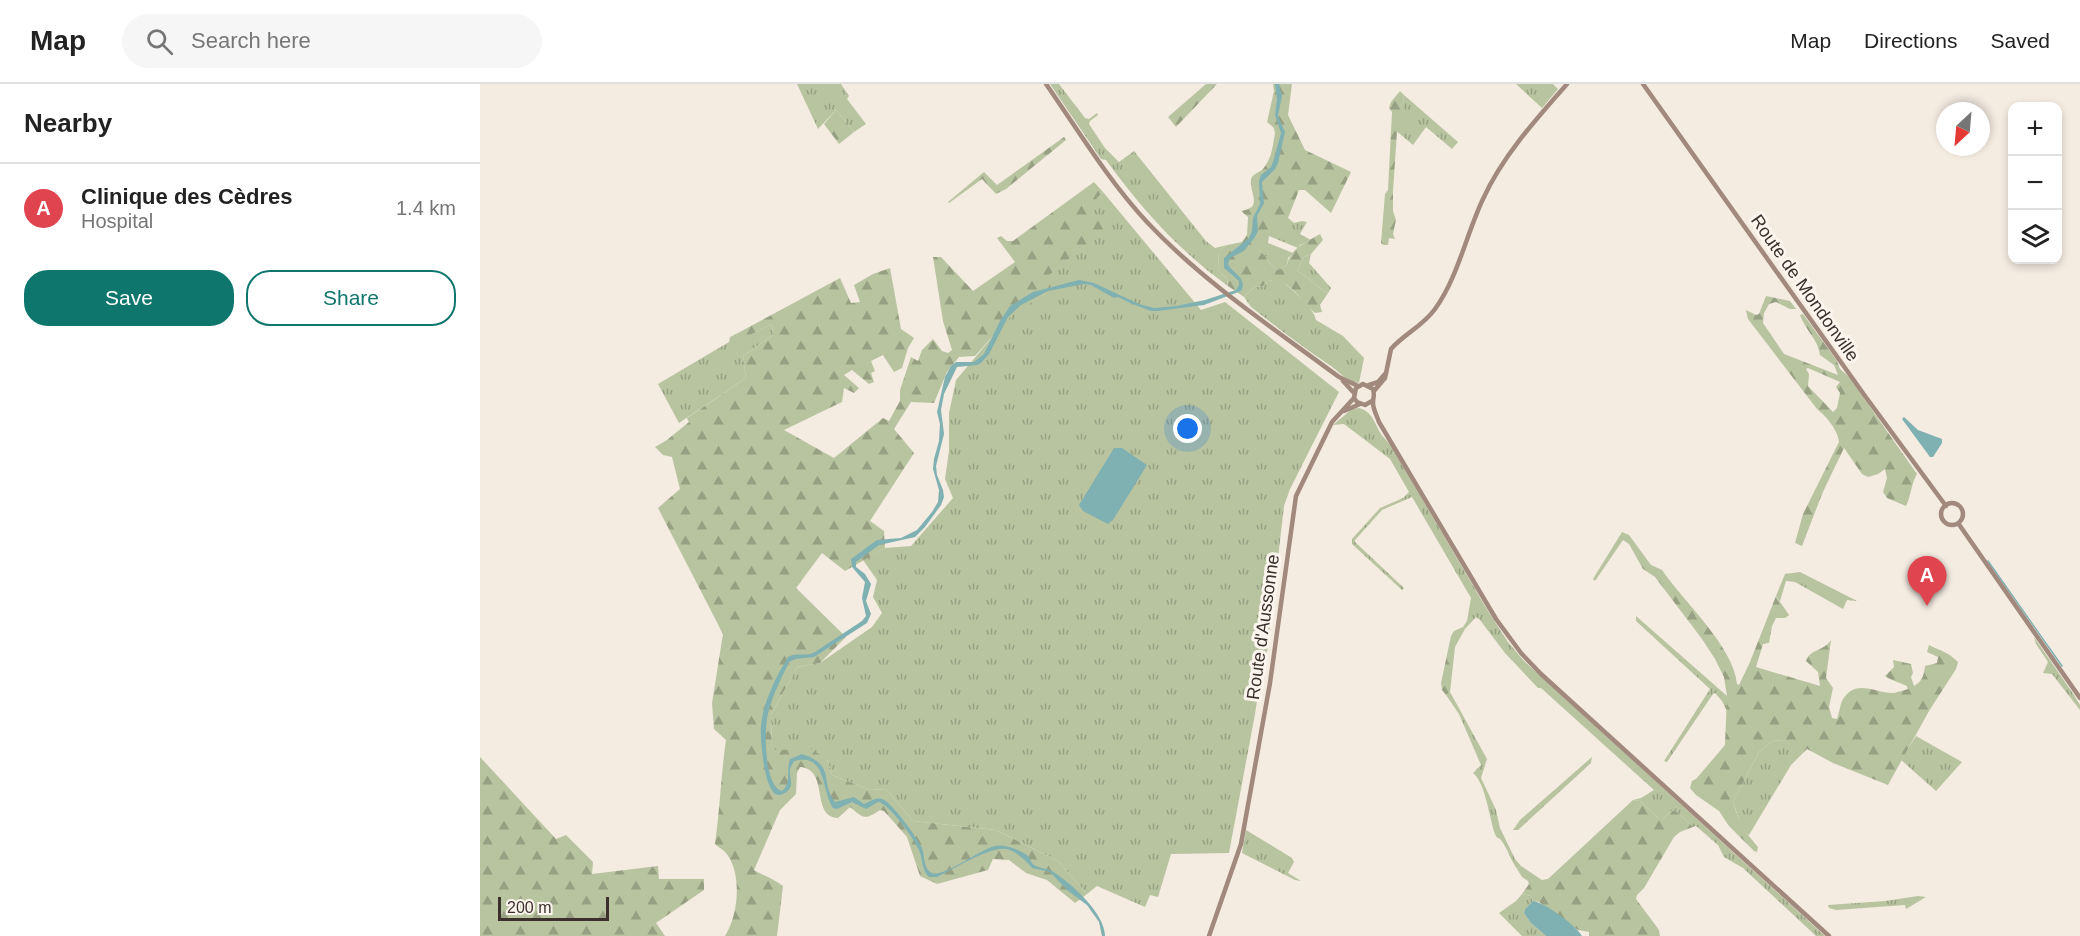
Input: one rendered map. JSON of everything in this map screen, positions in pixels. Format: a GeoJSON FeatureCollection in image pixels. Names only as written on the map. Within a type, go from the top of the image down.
{"type":"FeatureCollection","features":[{"type":"Feature","properties":{"kind":"main road"},"geometry":{"type":"LineString","coordinates":[[1046,84],[1106,171],[1144,220],[1183,258],[1339,377],[1358,386],[1369,385],[1378,382],[1386,372]]}},
{"type":"Feature","properties":{"kind":"main road"},"geometry":{"type":"LineString","coordinates":[[1567,84],[1528,130],[1489,186],[1437,307],[1418,328],[1391,349],[1383,381],[1374,391],[1372,401],[1379,422],[1496,619],[1521,653],[1541,674],[1829,936]]}},
{"type":"Feature","properties":{"kind":"main road","name":"Route de Mondonville"},"geometry":{"type":"LineString","coordinates":[[1643,84],[1858,387],[1946,506]]}},
{"type":"Feature","properties":{"kind":"main road"},"geometry":{"type":"LineString","coordinates":[[1339,377],[1379,422]]}},
{"type":"Feature","properties":{"kind":"main road"},"geometry":{"type":"LineString","coordinates":[[1369,385],[1374,391]]}},
{"type":"Feature","properties":{"kind":"main road"},"geometry":{"type":"LineString","coordinates":[[1354,395],[1358,386]]}},
{"type":"Feature","properties":{"kind":"main road","name":"Route d'Aussonne"},"geometry":{"type":"LineString","coordinates":[[1209,936],[1239,852],[1270,683],[1296,496],[1324,437],[1354,395]]}},
{"type":"Feature","properties":{"kind":"main road"},"geometry":{"type":"LineString","coordinates":[[1339,414],[1372,401]]}},
{"type":"Feature","properties":{"kind":"main road"},"geometry":{"type":"LineString","coordinates":[[1955,504],[1962,510],[1963,517],[1958,523],[1950,525],[1944,520],[1942,511],[1946,506],[1955,504]]}},
{"type":"Feature","properties":{"kind":"main road"},"geometry":{"type":"LineString","coordinates":[[1958,523],[2080,698]]}},
{"type":"Feature","properties":{"kind":"green space"},"geometry":{"type":"Polygon","coordinates":[[[797,84],[841,84],[849,96],[847,99],[866,124],[854,132],[836,110],[818,129],[797,84]]]}},
{"type":"Feature","properties":{"kind":"green space"},"geometry":{"type":"Polygon","coordinates":[[[1050,84],[1059,84],[1085,118],[1089,119],[1097,113],[1098,115],[1089,124],[1105,148],[1119,162],[1134,151],[1206,241],[1215,248],[1227,245],[1219,251],[1218,270],[1227,279],[1228,286],[1193,258],[1147,212],[1106,160],[1101,159],[1050,84]]]}},
{"type":"Feature","properties":{"kind":"green space"},"geometry":{"type":"Polygon","coordinates":[[[1206,84],[1217,84],[1176,127],[1168,117],[1206,84]]]}},
{"type":"Feature","properties":{"kind":"green space"},"geometry":{"type":"Polygon","coordinates":[[[1273,84],[1292,84],[1288,115],[1305,150],[1351,172],[1331,213],[1305,190],[1299,190],[1288,218],[1270,232],[1263,232],[1254,244],[1279,270],[1287,265],[1295,250],[1320,234],[1323,240],[1311,254],[1304,257],[1297,271],[1328,293],[1320,305],[1322,312],[1315,313],[1294,291],[1276,281],[1268,281],[1263,286],[1254,287],[1244,297],[1228,286],[1227,279],[1218,270],[1219,251],[1227,245],[1242,242],[1247,235],[1248,217],[1241,211],[1253,206],[1251,180],[1266,165],[1274,142],[1274,128],[1267,122],[1274,91],[1273,84]]]}},
{"type":"Feature","properties":{"kind":"green space"},"geometry":{"type":"Polygon","coordinates":[[[1516,84],[1553,84],[1558,89],[1542,108],[1516,84]]]}},
{"type":"Feature","properties":{"kind":"green space"},"geometry":{"type":"Polygon","coordinates":[[[1400,91],[1404,95],[1401,132],[1400,134],[1397,132],[1393,191],[1395,239],[1389,238],[1388,245],[1384,245],[1381,243],[1385,194],[1388,190],[1392,112],[1389,108],[1400,91]]]}},
{"type":"Feature","properties":{"kind":"green space"},"geometry":{"type":"Polygon","coordinates":[[[1404,95],[1458,142],[1452,149],[1426,127],[1413,145],[1400,134],[1404,95]]]}},
{"type":"Feature","properties":{"kind":"green space"},"geometry":{"type":"Polygon","coordinates":[[[836,110],[854,132],[839,144],[824,124],[836,110]]]}},
{"type":"Feature","properties":{"kind":"green space"},"geometry":{"type":"Polygon","coordinates":[[[1064,137],[1066,140],[1006,189],[996,194],[982,179],[948,202],[984,172],[997,185],[1064,137]]]}},
{"type":"Feature","properties":{"kind":"green space"},"geometry":{"type":"Polygon","coordinates":[[[1094,182],[1103,192],[1089,206],[1106,228],[1048,276],[1046,293],[1011,316],[975,356],[959,357],[947,372],[934,403],[911,402],[894,429],[914,453],[870,521],[884,531],[885,548],[845,571],[822,553],[796,588],[846,637],[820,663],[797,667],[771,715],[772,750],[811,749],[827,759],[832,775],[870,790],[886,789],[913,821],[996,830],[1058,861],[1087,894],[1075,903],[1047,880],[1026,873],[1009,860],[993,859],[988,870],[937,884],[920,876],[907,837],[884,811],[880,810],[865,817],[850,807],[838,818],[830,816],[824,810],[815,776],[809,770],[800,767],[797,773],[796,794],[780,810],[754,870],[783,886],[777,936],[725,936],[736,906],[737,883],[731,862],[725,852],[715,844],[726,740],[714,729],[712,703],[723,634],[658,508],[680,489],[672,457],[663,455],[655,447],[689,422],[687,418],[746,378],[743,356],[773,335],[772,324],[738,341],[736,334],[840,278],[851,303],[860,302],[854,285],[873,274],[890,268],[901,329],[914,338],[908,348],[902,368],[894,372],[883,355],[871,361],[875,371],[871,373],[874,382],[869,384],[852,370],[844,375],[859,388],[854,393],[844,388],[842,402],[784,430],[834,458],[883,418],[889,421],[900,401],[900,390],[911,357],[918,361],[922,350],[933,339],[942,351],[948,353],[952,350],[943,321],[933,257],[941,257],[973,291],[1015,262],[997,238],[1001,236],[1007,241],[1013,241],[1094,182]]]}},
{"type":"Feature","properties":{"kind":"green space"},"geometry":{"type":"Polygon","coordinates":[[[1103,192],[1201,310],[1225,302],[1339,392],[1290,489],[1284,506],[1266,661],[1258,670],[1259,688],[1255,714],[1229,853],[1171,854],[1158,897],[1150,895],[1145,907],[1097,886],[1087,894],[1058,861],[996,830],[913,821],[886,789],[870,790],[832,775],[827,759],[772,750],[771,715],[797,667],[820,663],[872,627],[882,613],[873,597],[877,580],[863,560],[885,548],[911,546],[953,498],[945,479],[949,451],[949,413],[956,380],[1011,315],[1046,293],[1047,276],[1105,228],[1088,206],[1103,192]]]}},
{"type":"Feature","properties":{"kind":"green space"},"geometry":{"type":"Polygon","coordinates":[[[1288,218],[1294,223],[1307,222],[1300,234],[1311,240],[1298,248],[1269,236],[1268,243],[1293,253],[1288,258],[1287,265],[1279,270],[1272,266],[1253,244],[1263,232],[1288,218]]]}},
{"type":"Feature","properties":{"kind":"green space"},"geometry":{"type":"Polygon","coordinates":[[[1311,254],[1309,263],[1331,288],[1328,293],[1297,271],[1304,257],[1311,254]]]}},
{"type":"Feature","properties":{"kind":"green space"},"geometry":{"type":"Polygon","coordinates":[[[1279,280],[1301,298],[1316,320],[1343,336],[1364,358],[1359,383],[1346,378],[1289,336],[1251,307],[1244,297],[1254,287],[1263,286],[1268,281],[1279,280]]]}},
{"type":"Feature","properties":{"kind":"green space"},"geometry":{"type":"Polygon","coordinates":[[[1766,296],[1790,301],[1796,309],[1790,309],[1776,302],[1769,304],[1764,313],[1763,323],[1784,354],[1838,375],[1834,365],[1820,355],[1817,344],[1802,320],[1800,315],[1803,314],[1917,474],[1906,506],[1887,498],[1883,492],[1887,478],[1885,469],[1868,477],[1862,474],[1844,448],[1822,494],[1802,546],[1795,543],[1803,514],[1839,442],[1831,424],[1748,319],[1746,310],[1756,315],[1759,314],[1766,296]],[[1806,369],[1809,374],[1808,386],[1833,412],[1837,408],[1840,393],[1836,387],[1840,382],[1806,369]]]}},
{"type":"Feature","properties":{"kind":"green space"},"geometry":{"type":"Polygon","coordinates":[[[772,324],[773,335],[743,356],[746,378],[679,423],[658,384],[729,342],[730,337],[736,334],[739,340],[772,324]]]}},
{"type":"Feature","properties":{"kind":"green space"},"geometry":{"type":"Polygon","coordinates":[[[1359,408],[1370,415],[1391,446],[1488,611],[1508,642],[1524,661],[1825,936],[1816,936],[1743,868],[1724,857],[1718,845],[1696,826],[1693,827],[1675,810],[1663,819],[1659,819],[1640,801],[1633,800],[1654,790],[1541,688],[1538,688],[1505,653],[1480,620],[1476,617],[1465,629],[1463,627],[1467,621],[1471,598],[1412,497],[1382,510],[1355,540],[1404,588],[1402,590],[1352,544],[1352,539],[1380,508],[1403,498],[1409,492],[1390,459],[1344,424],[1333,425],[1352,409],[1359,408]]]}},
{"type":"Feature","properties":{"kind":"green space"},"geometry":{"type":"Polygon","coordinates":[[[1622,532],[1629,535],[1651,565],[1662,570],[1706,625],[1727,655],[1739,685],[1776,596],[1789,615],[1785,618],[1776,618],[1769,643],[1763,644],[1756,667],[1820,686],[1818,672],[1806,661],[1811,654],[1831,640],[1826,678],[1833,688],[1829,707],[1832,718],[1837,719],[1842,701],[1853,690],[1866,688],[1894,693],[1908,689],[1907,686],[1885,676],[1894,667],[1893,660],[1911,664],[1914,686],[1922,678],[1925,666],[1937,663],[1938,657],[1927,652],[1929,645],[1958,662],[1888,785],[1833,763],[1807,749],[1804,752],[1783,740],[1772,741],[1759,752],[1733,802],[1743,827],[1758,847],[1757,852],[1754,851],[1729,826],[1719,811],[1690,788],[1692,781],[1725,745],[1727,696],[1724,677],[1715,659],[1655,577],[1643,569],[1629,544],[1623,540],[1595,581],[1593,579],[1622,532]]]}},
{"type":"Feature","properties":{"kind":"green space"},"geometry":{"type":"Polygon","coordinates":[[[1800,572],[1857,601],[1847,600],[1843,609],[1795,582],[1786,581],[1780,601],[1776,596],[1785,574],[1800,572]]]}},
{"type":"Feature","properties":{"kind":"green space"},"geometry":{"type":"Polygon","coordinates":[[[1636,616],[1727,696],[1727,711],[1722,701],[1715,693],[1713,694],[1667,762],[1664,761],[1710,689],[1636,621],[1636,616]]]}},
{"type":"Feature","properties":{"kind":"green space"},"geometry":{"type":"Polygon","coordinates":[[[1463,627],[1465,629],[1455,647],[1450,692],[1446,695],[1441,683],[1451,636],[1454,631],[1463,627]]]}},
{"type":"Feature","properties":{"kind":"green space"},"geometry":{"type":"Polygon","coordinates":[[[2034,637],[2074,695],[2080,705],[2080,710],[2052,674],[2043,673],[2048,662],[2034,637]]]}},
{"type":"Feature","properties":{"kind":"green space"},"geometry":{"type":"Polygon","coordinates":[[[1450,692],[1487,759],[1481,778],[1496,810],[1500,828],[1515,859],[1521,866],[1517,869],[1501,840],[1496,837],[1484,793],[1473,773],[1481,765],[1459,714],[1446,695],[1450,692]]]}},
{"type":"Feature","properties":{"kind":"green space"},"geometry":{"type":"Polygon","coordinates":[[[1916,736],[1962,762],[1936,791],[1901,760],[1916,736]]]}},
{"type":"Feature","properties":{"kind":"green space"},"geometry":{"type":"Polygon","coordinates":[[[1783,740],[1804,752],[1791,765],[1749,835],[1743,831],[1733,802],[1759,752],[1772,741],[1783,740]]]}},
{"type":"Feature","properties":{"kind":"green space"},"geometry":{"type":"Polygon","coordinates":[[[480,757],[556,839],[566,835],[593,862],[592,874],[658,866],[659,879],[704,879],[704,890],[656,923],[665,936],[480,936],[480,757]]]}},
{"type":"Feature","properties":{"kind":"green space"},"geometry":{"type":"Polygon","coordinates":[[[1592,757],[1591,763],[1518,830],[1513,830],[1520,820],[1592,757]]]}},
{"type":"Feature","properties":{"kind":"green space"},"geometry":{"type":"Polygon","coordinates":[[[1633,800],[1640,801],[1659,819],[1663,819],[1675,810],[1693,827],[1674,837],[1644,888],[1637,895],[1636,899],[1659,930],[1660,936],[1589,936],[1589,932],[1578,930],[1539,902],[1533,901],[1531,896],[1522,894],[1529,884],[1517,869],[1521,866],[1542,880],[1548,879],[1633,800]]]}},
{"type":"Feature","properties":{"kind":"green space"},"geometry":{"type":"Polygon","coordinates":[[[1246,830],[1292,858],[1294,862],[1288,873],[1301,881],[1242,853],[1246,830]]]}},
{"type":"Feature","properties":{"kind":"green space"},"geometry":{"type":"Polygon","coordinates":[[[1522,894],[1531,896],[1533,901],[1524,913],[1531,923],[1546,936],[1522,936],[1499,913],[1522,894]]]}},
{"type":"Feature","properties":{"kind":"green space"},"geometry":{"type":"Polygon","coordinates":[[[1926,897],[1906,909],[1905,905],[1836,910],[1829,908],[1828,905],[1885,901],[1926,897]]]}},
{"type":"Feature","properties":{"kind":"water"},"geometry":{"type":"Polygon","coordinates":[[[1275,84],[1279,84],[1282,96],[1278,116],[1285,132],[1278,163],[1262,182],[1264,203],[1257,216],[1258,231],[1244,251],[1230,258],[1228,264],[1243,283],[1241,291],[1204,305],[1151,311],[1084,284],[1048,291],[1021,305],[1008,317],[989,354],[977,365],[957,367],[944,394],[941,410],[944,434],[936,466],[944,497],[941,505],[915,537],[879,545],[856,562],[856,567],[865,574],[871,584],[866,601],[871,614],[867,623],[814,657],[789,662],[774,694],[768,714],[766,732],[769,769],[776,787],[782,791],[788,780],[790,759],[802,754],[813,759],[824,769],[830,794],[835,802],[854,797],[864,804],[875,799],[886,801],[920,843],[926,865],[932,873],[945,871],[995,846],[1017,850],[1029,857],[1034,865],[1053,871],[1079,892],[1100,919],[1104,927],[1105,936],[1102,936],[1099,922],[1087,905],[1067,890],[1050,872],[1032,868],[1010,850],[991,851],[937,877],[929,877],[916,845],[901,822],[888,808],[878,802],[866,809],[852,802],[837,809],[833,808],[818,767],[812,762],[794,761],[790,769],[789,789],[781,795],[774,793],[766,777],[762,754],[762,717],[771,690],[788,657],[815,652],[866,616],[862,598],[865,582],[852,567],[851,559],[877,540],[901,538],[917,530],[932,512],[938,502],[939,490],[933,469],[939,441],[940,424],[937,412],[945,377],[956,362],[974,362],[984,354],[1010,306],[1033,292],[1079,280],[1094,283],[1139,304],[1154,308],[1205,300],[1236,290],[1239,281],[1224,268],[1224,258],[1249,238],[1253,218],[1260,204],[1259,181],[1261,175],[1271,167],[1274,159],[1281,133],[1275,115],[1277,99],[1275,84]]]}},
{"type":"Feature","properties":{"kind":"water"},"geometry":{"type":"Polygon","coordinates":[[[1904,417],[1918,430],[1942,439],[1933,457],[1930,457],[1902,419],[1904,417]]]}},
{"type":"Feature","properties":{"kind":"water"},"geometry":{"type":"Polygon","coordinates":[[[1114,448],[1122,448],[1147,465],[1113,520],[1108,524],[1083,511],[1079,505],[1114,448]]]}},
{"type":"Feature","properties":{"kind":"water"},"geometry":{"type":"Polygon","coordinates":[[[1533,901],[1545,905],[1560,915],[1582,936],[1546,936],[1531,923],[1524,913],[1533,901]]]}},
{"type":"Feature","properties":{"kind":"waterway"},"geometry":{"type":"LineString","coordinates":[[1988,561],[2062,666]]}},
{"type":"Feature","properties":{"kind":"place","name":"Clinique des Cèdres"},"geometry":{"type":"Point","coordinates":[1927,606]}}]}
